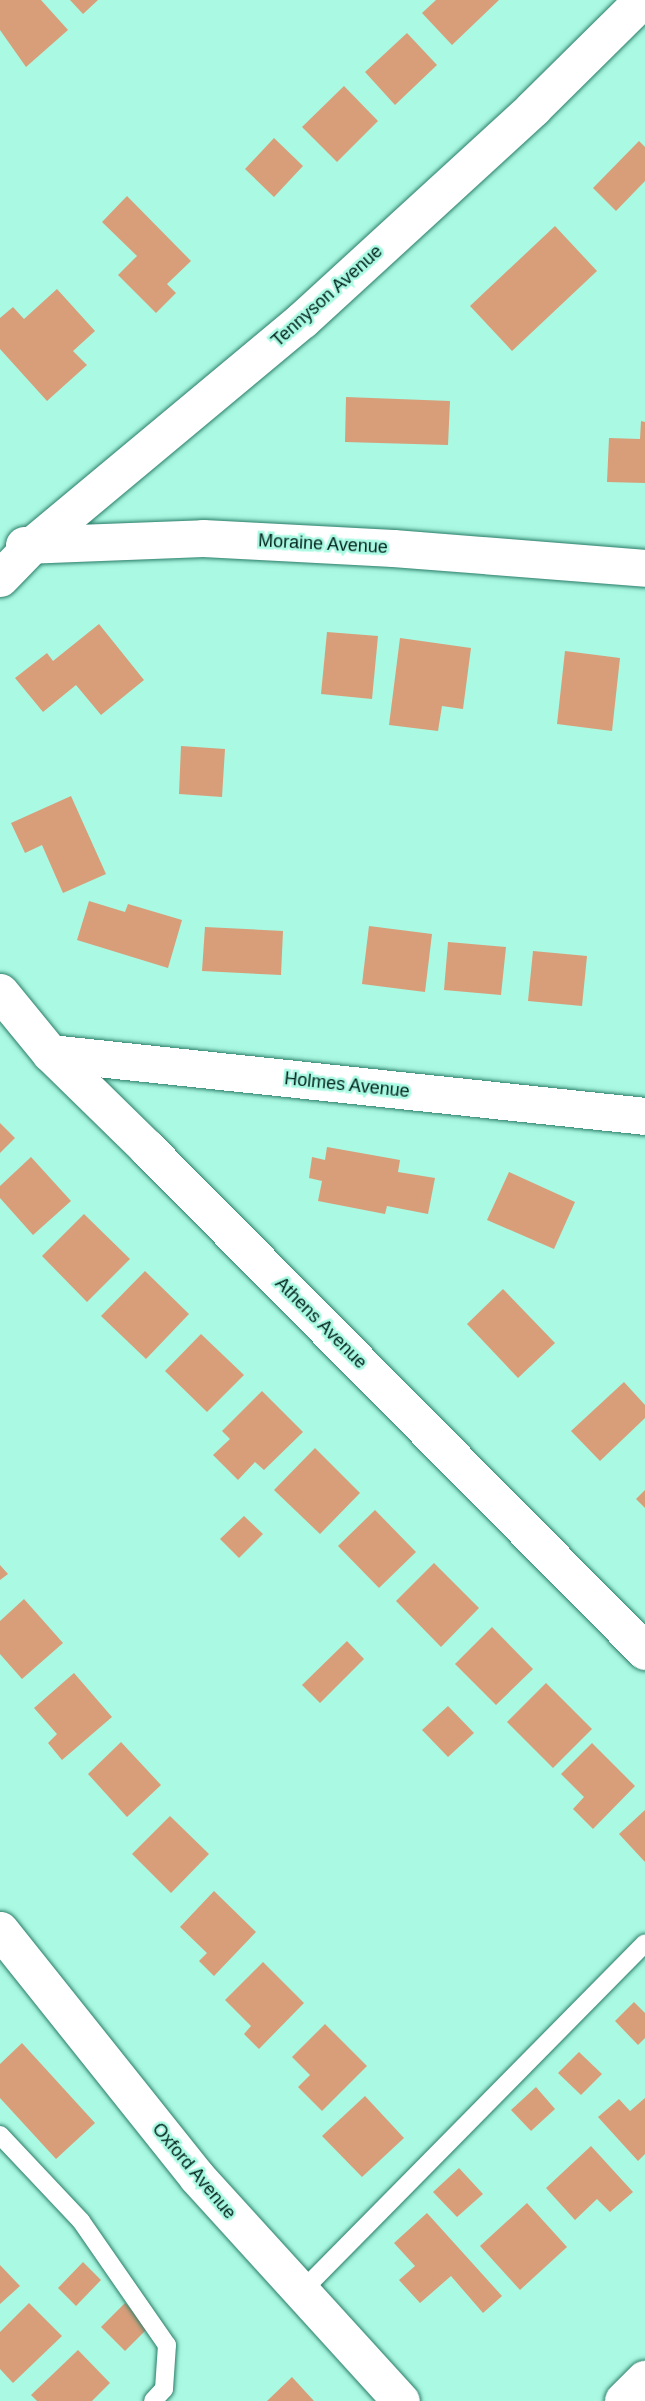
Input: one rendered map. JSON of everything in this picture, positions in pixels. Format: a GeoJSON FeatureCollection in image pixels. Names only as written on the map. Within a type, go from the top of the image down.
{"type":"FeatureCollection","features":[{"type":"Feature","properties":{"kind":"main road"},"geometry":{"type":"LineString","coordinates":[[624,2401],[645,2380]]}},
{"type":"Feature","properties":{"kind":"street","name":"Tennyson Avenue"},"geometry":{"type":"LineString","coordinates":[[0,578],[16,546],[302,320],[533,108],[642,0]]}},
{"type":"Feature","properties":{"kind":"street","name":"Moraine Avenue"},"geometry":{"type":"LineString","coordinates":[[16,546],[203,538],[393,548],[645,568]]}},
{"type":"Feature","properties":{"kind":"street","name":"Athens Avenue"},"geometry":{"type":"LineString","coordinates":[[0,992],[50,1054],[148,1148],[645,1651]]}},
{"type":"Feature","properties":{"kind":"street","name":"Holmes Avenue"},"geometry":{"type":"LineString","coordinates":[[50,1054],[645,1116]]}},
{"type":"Feature","properties":{"kind":"street","name":"Oxford Avenue"},"geometry":{"type":"LineString","coordinates":[[0,1930],[120,2084],[300,2293],[401,2401]]}},
{"type":"Feature","properties":{"kind":"lane"},"geometry":{"type":"LineString","coordinates":[[300,2293],[645,1943]]}},
{"type":"Feature","properties":{"kind":"lane"},"geometry":{"type":"LineString","coordinates":[[0,2135],[81,2221],[167,2345],[164,2389],[153,2401]]}},
{"type":"Feature","properties":{"kind":"building"},"geometry":{"type":"Polygon","coordinates":[[[0,0],[41,0],[68,30],[26,67],[0,30],[0,0]]]}},
{"type":"Feature","properties":{"kind":"building"},"geometry":{"type":"Polygon","coordinates":[[[70,0],[98,0],[83,14],[70,0]]]}},
{"type":"Feature","properties":{"kind":"building"},"geometry":{"type":"Polygon","coordinates":[[[436,0],[499,0],[452,45],[422,13],[436,0]]]}},
{"type":"Feature","properties":{"kind":"building"},"geometry":{"type":"Polygon","coordinates":[[[407,33],[437,65],[395,105],[365,72],[407,33]]]}},
{"type":"Feature","properties":{"kind":"building"},"geometry":{"type":"Polygon","coordinates":[[[344,86],[378,121],[337,162],[302,127],[344,86]]]}},
{"type":"Feature","properties":{"kind":"building"},"geometry":{"type":"Polygon","coordinates":[[[274,138],[303,166],[274,197],[245,169],[274,138]]]}},
{"type":"Feature","properties":{"kind":"building"},"geometry":{"type":"Polygon","coordinates":[[[639,141],[645,147],[645,181],[616,211],[593,188],[639,141]]]}},
{"type":"Feature","properties":{"kind":"building"},"geometry":{"type":"Polygon","coordinates":[[[127,196],[191,261],[167,284],[176,293],[156,313],[118,275],[137,256],[102,222],[127,196]]]}},
{"type":"Feature","properties":{"kind":"building"},"geometry":{"type":"Polygon","coordinates":[[[555,226],[597,271],[512,351],[470,306],[555,226]]]}},
{"type":"Feature","properties":{"kind":"building"},"geometry":{"type":"Polygon","coordinates":[[[57,289],[95,331],[73,351],[87,365],[47,401],[0,349],[0,318],[13,307],[24,319],[57,289]]]}},
{"type":"Feature","properties":{"kind":"building"},"geometry":{"type":"Polygon","coordinates":[[[346,397],[450,401],[448,445],[345,442],[346,397]]]}},
{"type":"Feature","properties":{"kind":"building"},"geometry":{"type":"Polygon","coordinates":[[[641,421],[645,422],[645,483],[607,482],[609,438],[640,439],[641,421]]]}},
{"type":"Feature","properties":{"kind":"building"},"geometry":{"type":"Polygon","coordinates":[[[99,624],[144,680],[101,715],[76,685],[43,712],[15,678],[47,653],[53,661],[99,624]]]}},
{"type":"Feature","properties":{"kind":"building"},"geometry":{"type":"Polygon","coordinates":[[[327,632],[378,636],[372,699],[321,694],[327,632]]]}},
{"type":"Feature","properties":{"kind":"building"},"geometry":{"type":"Polygon","coordinates":[[[400,638],[471,648],[463,709],[442,706],[438,731],[389,725],[400,638]]]}},
{"type":"Feature","properties":{"kind":"building"},"geometry":{"type":"Polygon","coordinates":[[[565,651],[620,658],[612,731],[557,724],[565,651]]]}},
{"type":"Feature","properties":{"kind":"building"},"geometry":{"type":"Polygon","coordinates":[[[181,746],[225,749],[222,797],[179,794],[181,746]]]}},
{"type":"Feature","properties":{"kind":"building"},"geometry":{"type":"Polygon","coordinates":[[[71,796],[106,874],[63,893],[42,845],[25,853],[11,823],[71,796]]]}},
{"type":"Feature","properties":{"kind":"building"},"geometry":{"type":"Polygon","coordinates":[[[89,901],[125,912],[128,904],[182,920],[168,968],[77,940],[89,901]]]}},
{"type":"Feature","properties":{"kind":"building"},"geometry":{"type":"Polygon","coordinates":[[[369,926],[432,934],[425,992],[362,984],[369,926]]]}},
{"type":"Feature","properties":{"kind":"building"},"geometry":{"type":"Polygon","coordinates":[[[205,927],[283,931],[281,975],[202,971],[205,927]]]}},
{"type":"Feature","properties":{"kind":"building"},"geometry":{"type":"Polygon","coordinates":[[[448,942],[506,947],[501,995],[444,990],[448,942]]]}},
{"type":"Feature","properties":{"kind":"building"},"geometry":{"type":"Polygon","coordinates":[[[533,951],[587,956],[582,1006],[528,1001],[533,951]]]}},
{"type":"Feature","properties":{"kind":"building"},"geometry":{"type":"Polygon","coordinates":[[[0,1123],[15,1138],[0,1153],[0,1123]]]}},
{"type":"Feature","properties":{"kind":"building"},"geometry":{"type":"Polygon","coordinates":[[[327,1147],[400,1160],[398,1172],[435,1178],[428,1214],[387,1206],[385,1214],[318,1201],[322,1181],[309,1178],[312,1157],[325,1160],[327,1147]]]}},
{"type":"Feature","properties":{"kind":"building"},"geometry":{"type":"Polygon","coordinates":[[[31,1157],[71,1201],[33,1235],[0,1198],[0,1186],[31,1157]]]}},
{"type":"Feature","properties":{"kind":"building"},"geometry":{"type":"Polygon","coordinates":[[[509,1172],[575,1202],[554,1249],[487,1220],[509,1172]]]}},
{"type":"Feature","properties":{"kind":"building"},"geometry":{"type":"Polygon","coordinates":[[[84,1214],[130,1259],[87,1302],[42,1256],[84,1214]]]}},
{"type":"Feature","properties":{"kind":"building"},"geometry":{"type":"Polygon","coordinates":[[[145,1271],[189,1314],[146,1359],[101,1316],[145,1271]]]}},
{"type":"Feature","properties":{"kind":"building"},"geometry":{"type":"Polygon","coordinates":[[[503,1289],[555,1343],[518,1378],[467,1324],[503,1289]]]}},
{"type":"Feature","properties":{"kind":"building"},"geometry":{"type":"Polygon","coordinates":[[[201,1334],[244,1375],[207,1412],[165,1371],[201,1334]]]}},
{"type":"Feature","properties":{"kind":"building"},"geometry":{"type":"Polygon","coordinates":[[[624,1382],[645,1405],[645,1418],[600,1461],[571,1431],[624,1382]]]}},
{"type":"Feature","properties":{"kind":"building"},"geometry":{"type":"Polygon","coordinates":[[[262,1391],[303,1432],[264,1470],[255,1462],[238,1480],[213,1455],[230,1439],[222,1431],[262,1391]]]}},
{"type":"Feature","properties":{"kind":"building"},"geometry":{"type":"Polygon","coordinates":[[[315,1448],[360,1493],[320,1534],[274,1490],[315,1448]]]}},
{"type":"Feature","properties":{"kind":"building"},"geometry":{"type":"Polygon","coordinates":[[[645,1490],[645,1508],[636,1499],[645,1490]]]}},
{"type":"Feature","properties":{"kind":"building"},"geometry":{"type":"Polygon","coordinates":[[[375,1510],[416,1552],[379,1588],[338,1546],[375,1510]]]}},
{"type":"Feature","properties":{"kind":"building"},"geometry":{"type":"Polygon","coordinates":[[[244,1516],[263,1534],[239,1558],[220,1539],[244,1516]]]}},
{"type":"Feature","properties":{"kind":"building"},"geometry":{"type":"Polygon","coordinates":[[[434,1563],[479,1608],[441,1647],[396,1601],[434,1563]]]}},
{"type":"Feature","properties":{"kind":"building"},"geometry":{"type":"Polygon","coordinates":[[[0,1565],[8,1574],[0,1580],[0,1565]]]}},
{"type":"Feature","properties":{"kind":"building"},"geometry":{"type":"Polygon","coordinates":[[[24,1599],[63,1643],[22,1679],[0,1654],[0,1621],[24,1599]]]}},
{"type":"Feature","properties":{"kind":"building"},"geometry":{"type":"Polygon","coordinates":[[[492,1627],[533,1669],[496,1705],[455,1664],[492,1627]]]}},
{"type":"Feature","properties":{"kind":"building"},"geometry":{"type":"Polygon","coordinates":[[[347,1641],[364,1659],[320,1703],[302,1685],[347,1641]]]}},
{"type":"Feature","properties":{"kind":"building"},"geometry":{"type":"Polygon","coordinates":[[[74,1673],[112,1717],[62,1760],[48,1743],[57,1734],[34,1708],[74,1673]]]}},
{"type":"Feature","properties":{"kind":"building"},"geometry":{"type":"Polygon","coordinates":[[[546,1683],[592,1729],[553,1768],[507,1722],[546,1683]]]}},
{"type":"Feature","properties":{"kind":"building"},"geometry":{"type":"Polygon","coordinates":[[[448,1706],[474,1733],[448,1757],[422,1730],[448,1706]]]}},
{"type":"Feature","properties":{"kind":"building"},"geometry":{"type":"Polygon","coordinates":[[[121,1742],[161,1785],[127,1817],[88,1774],[121,1742]]]}},
{"type":"Feature","properties":{"kind":"building"},"geometry":{"type":"Polygon","coordinates":[[[592,1743],[635,1786],[593,1829],[573,1809],[584,1797],[561,1774],[592,1743]]]}},
{"type":"Feature","properties":{"kind":"building"},"geometry":{"type":"Polygon","coordinates":[[[645,1810],[645,1862],[619,1834],[645,1810]]]}},
{"type":"Feature","properties":{"kind":"building"},"geometry":{"type":"Polygon","coordinates":[[[170,1816],[209,1854],[171,1893],[132,1854],[170,1816]]]}},
{"type":"Feature","properties":{"kind":"building"},"geometry":{"type":"Polygon","coordinates":[[[214,1891],[256,1932],[214,1976],[199,1961],[207,1953],[180,1927],[214,1891]]]}},
{"type":"Feature","properties":{"kind":"building"},"geometry":{"type":"Polygon","coordinates":[[[263,1962],[304,2003],[259,2049],[244,2034],[251,2026],[225,2000],[263,1962]]]}},
{"type":"Feature","properties":{"kind":"building"},"geometry":{"type":"Polygon","coordinates":[[[634,2002],[645,2013],[645,2038],[638,2045],[615,2021],[634,2002]]]}},
{"type":"Feature","properties":{"kind":"building"},"geometry":{"type":"Polygon","coordinates":[[[325,2024],[367,2066],[322,2111],[298,2087],[310,2075],[292,2057],[325,2024]]]}},
{"type":"Feature","properties":{"kind":"building"},"geometry":{"type":"Polygon","coordinates":[[[22,2043],[95,2123],[56,2159],[0,2098],[0,2064],[22,2043]]]}},
{"type":"Feature","properties":{"kind":"building"},"geometry":{"type":"Polygon","coordinates":[[[579,2052],[602,2074],[581,2095],[558,2073],[579,2052]]]}},
{"type":"Feature","properties":{"kind":"building"},"geometry":{"type":"Polygon","coordinates":[[[536,2087],[555,2109],[531,2131],[511,2110],[536,2087]]]}},
{"type":"Feature","properties":{"kind":"building"},"geometry":{"type":"Polygon","coordinates":[[[365,2096],[404,2138],[362,2177],[322,2136],[365,2096]]]}},
{"type":"Feature","properties":{"kind":"building"},"geometry":{"type":"Polygon","coordinates":[[[645,2098],[645,2154],[638,2161],[598,2117],[619,2099],[630,2111],[645,2098]]]}},
{"type":"Feature","properties":{"kind":"building"},"geometry":{"type":"Polygon","coordinates":[[[591,2146],[633,2192],[610,2212],[597,2199],[575,2220],[546,2188],[591,2146]]]}},
{"type":"Feature","properties":{"kind":"building"},"geometry":{"type":"Polygon","coordinates":[[[459,2168],[483,2194],[457,2217],[433,2192],[459,2168]]]}},
{"type":"Feature","properties":{"kind":"building"},"geometry":{"type":"Polygon","coordinates":[[[527,2203],[567,2247],[520,2290],[480,2246],[527,2203]]]}},
{"type":"Feature","properties":{"kind":"building"},"geometry":{"type":"Polygon","coordinates":[[[427,2213],[502,2296],[483,2313],[451,2276],[420,2303],[399,2280],[415,2266],[394,2243],[427,2213]]]}},
{"type":"Feature","properties":{"kind":"building"},"geometry":{"type":"Polygon","coordinates":[[[83,2262],[101,2280],[76,2306],[58,2288],[83,2262]]]}},
{"type":"Feature","properties":{"kind":"building"},"geometry":{"type":"Polygon","coordinates":[[[0,2265],[20,2286],[0,2304],[0,2265]]]}},
{"type":"Feature","properties":{"kind":"building"},"geometry":{"type":"Polygon","coordinates":[[[29,2303],[62,2336],[13,2383],[0,2369],[0,2332],[29,2303]]]}},
{"type":"Feature","properties":{"kind":"building"},"geometry":{"type":"Polygon","coordinates":[[[125,2303],[149,2327],[125,2351],[101,2327],[125,2303]]]}},
{"type":"Feature","properties":{"kind":"building"},"geometry":{"type":"Polygon","coordinates":[[[78,2350],[110,2383],[92,2401],[37,2401],[31,2395],[78,2350]]]}},
{"type":"Feature","properties":{"kind":"building"},"geometry":{"type":"Polygon","coordinates":[[[292,2377],[314,2401],[267,2401],[292,2377]]]}}]}
